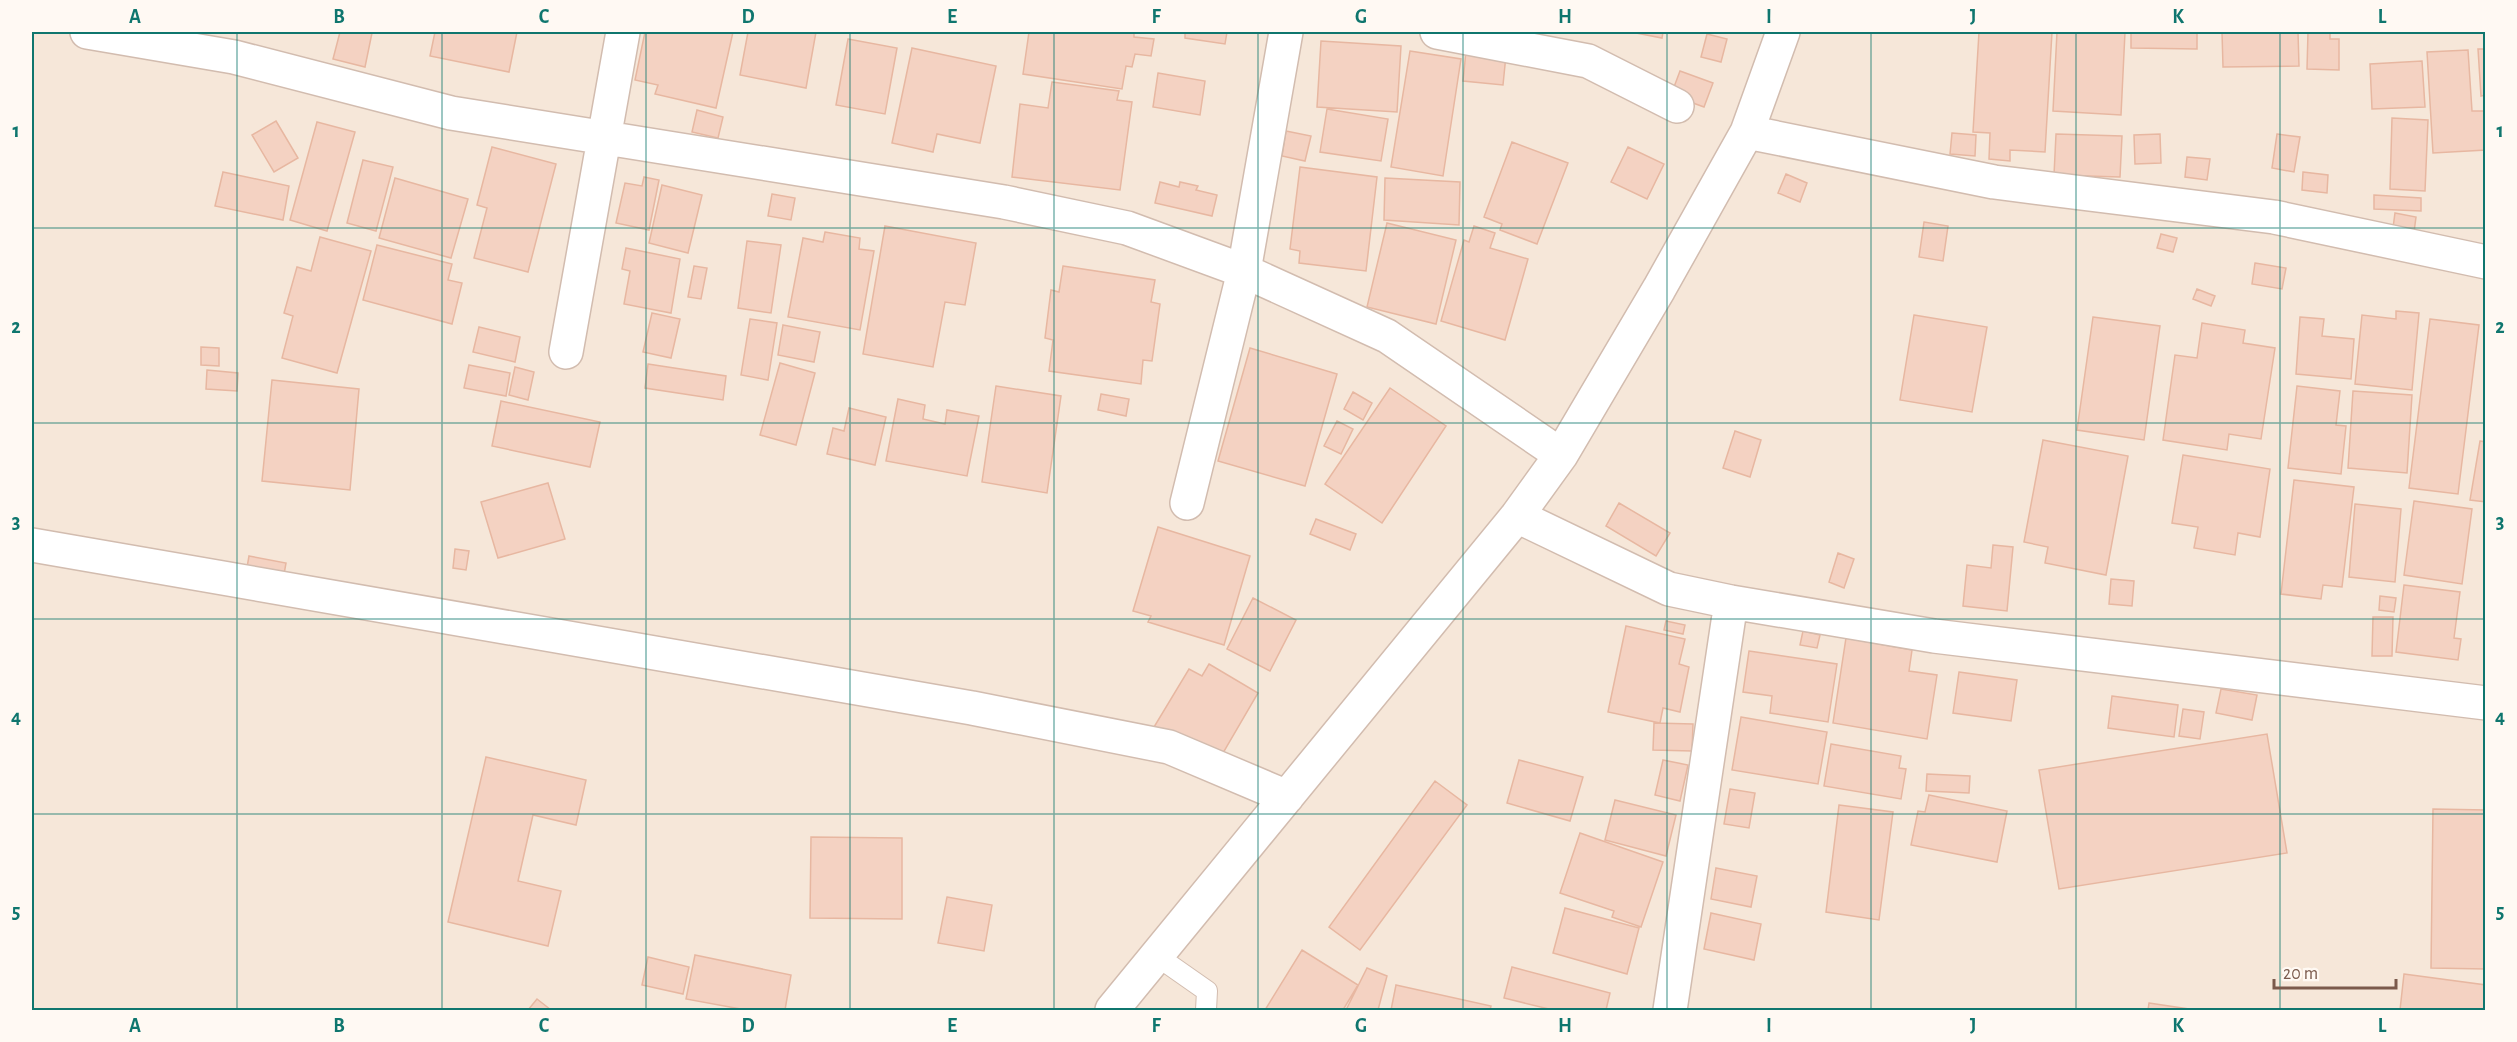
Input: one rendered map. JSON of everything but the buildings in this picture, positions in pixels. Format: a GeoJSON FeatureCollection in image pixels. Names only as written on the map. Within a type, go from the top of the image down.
{"type":"FeatureCollection","features":[{"type":"Feature","properties":{"kind":"street"},"geometry":{"type":"LineString","coordinates":[[87,32],[234,57],[451,113],[1015,204],[1127,228],[1244,271],[1387,336],[1561,455]]}},
{"type":"Feature","properties":{"kind":"street"},"geometry":{"type":"LineString","coordinates":[[566,352],[623,32]]}},
{"type":"Feature","properties":{"kind":"street"},"geometry":{"type":"LineString","coordinates":[[1187,503],[1244,271],[1286,32]]}},
{"type":"Feature","properties":{"kind":"street"},"geometry":{"type":"LineString","coordinates":[[1437,32],[1588,61],[1677,106]]}},
{"type":"Feature","properties":{"kind":"street"},"geometry":{"type":"LineString","coordinates":[[1112,1011],[1517,516],[1561,455],[1659,289],[1747,132],[1783,32]]}},
{"type":"Feature","properties":{"kind":"street"},"geometry":{"type":"LineString","coordinates":[[1747,132],[1994,182],[2274,217],[2486,262]]}},
{"type":"Feature","properties":{"kind":"street"},"geometry":{"type":"LineString","coordinates":[[1517,516],[1669,589],[1731,602],[1934,636],[2486,703]]}},
{"type":"Feature","properties":{"kind":"street"},"geometry":{"type":"LineString","coordinates":[[32,545],[972,708],[1169,747],[1287,797]]}},
{"type":"Feature","properties":{"kind":"street"},"geometry":{"type":"LineString","coordinates":[[1670,1011],[1731,602]]}},
{"type":"Feature","properties":{"kind":"lane"},"geometry":{"type":"LineString","coordinates":[[1157,956],[1207,991],[1206,1011]]}},
{"type":"Feature","properties":{"kind":"shaded area"},"geometry":{"type":"Polygon","coordinates":[[[32,32],[2485,32],[2485,1010],[32,1010],[32,32]]]}}]}
